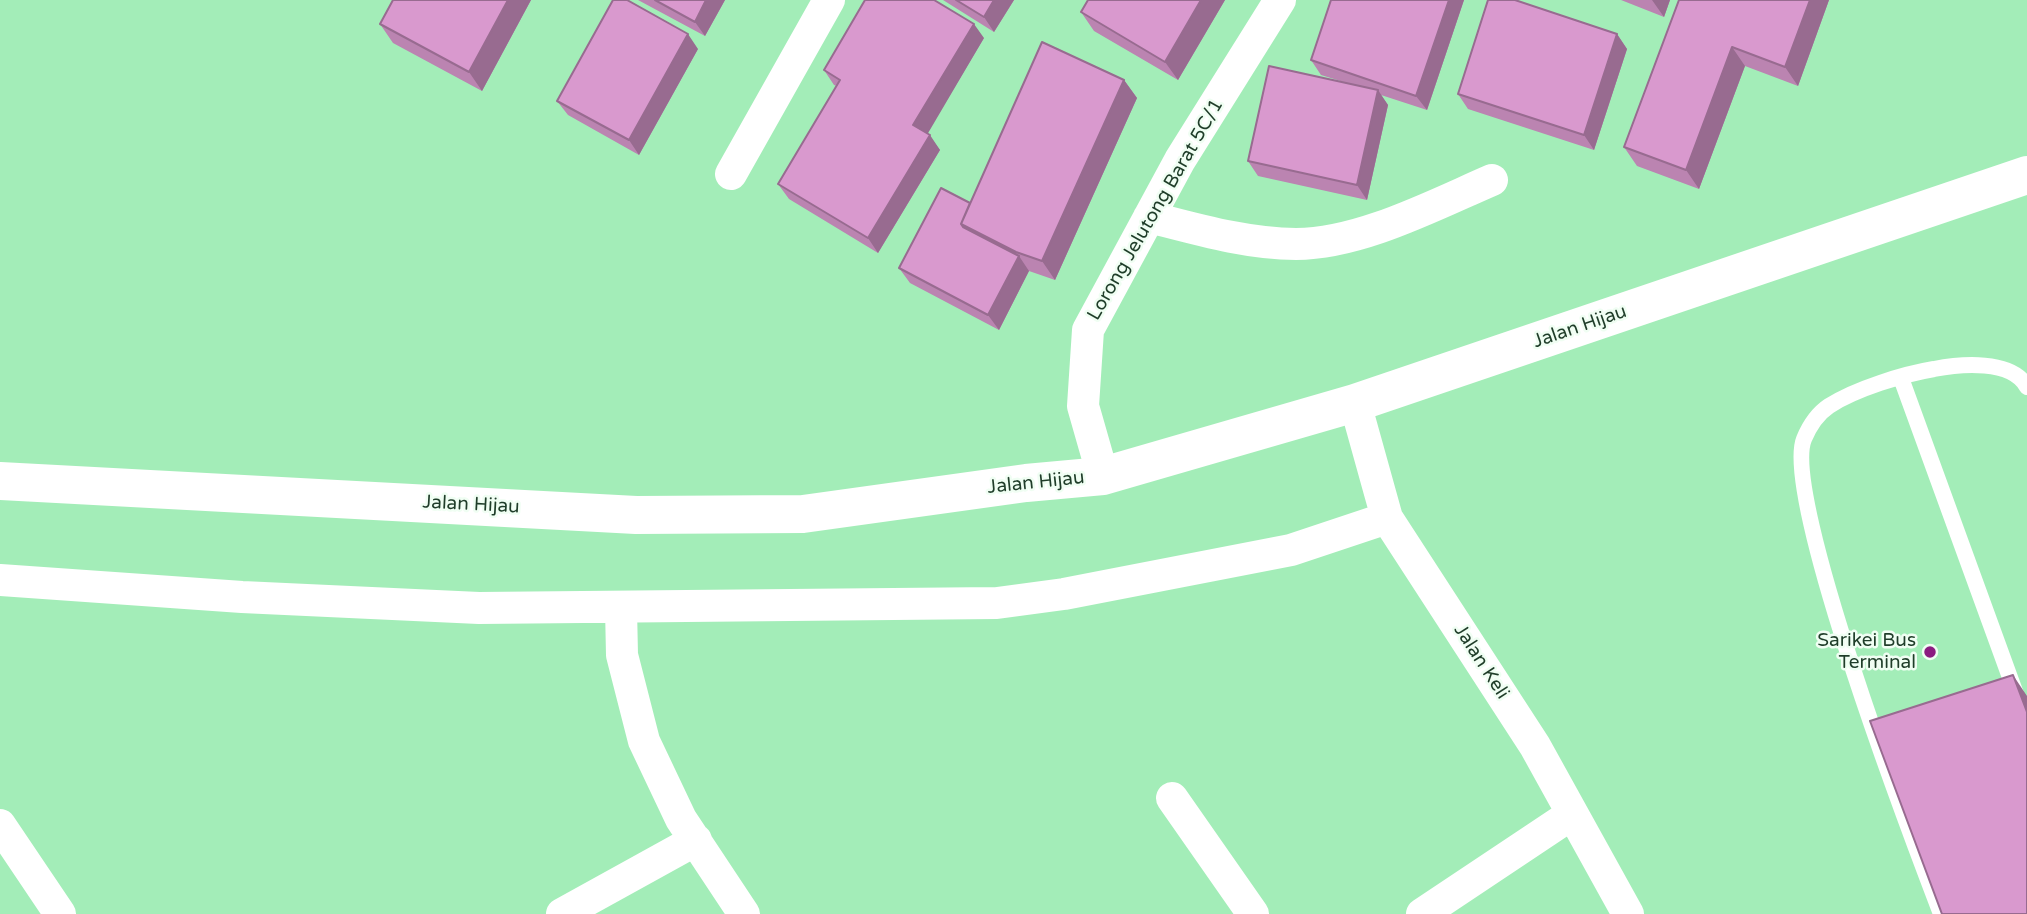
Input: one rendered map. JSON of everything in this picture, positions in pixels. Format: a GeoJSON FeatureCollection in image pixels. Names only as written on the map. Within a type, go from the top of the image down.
{"type":"FeatureCollection","features":[{"type":"Feature","properties":{"kind":"main road","name":"Jalan Hijau"},"geometry":{"type":"LineString","coordinates":[[0,481],[636,515],[803,514],[1026,483],[1103,476],[1355,403],[2027,175]]}},
{"type":"Feature","properties":{"kind":"street"},"geometry":{"type":"LineString","coordinates":[[731,174],[829,0]]}},
{"type":"Feature","properties":{"kind":"street","name":"Lorong Jelutong Barat 5C/1"},"geometry":{"type":"LineString","coordinates":[[1103,476],[1083,406],[1088,330],[1180,160],[1280,0]]}},
{"type":"Feature","properties":{"kind":"street"},"geometry":{"type":"LineString","coordinates":[[1149,217],[1254,239],[1296,244],[1339,239],[1404,217],[1492,180]]}},
{"type":"Feature","properties":{"kind":"street","name":"Jalan Keli"},"geometry":{"type":"LineString","coordinates":[[1355,403],[1387,518],[1535,746],[1628,914]]}},
{"type":"Feature","properties":{"kind":"street"},"geometry":{"type":"LineString","coordinates":[[0,580],[395,605],[621,608],[997,603],[1064,594],[1291,550],[1387,518]]}},
{"type":"Feature","properties":{"kind":"street"},"geometry":{"type":"LineString","coordinates":[[621,608],[622,655],[644,741],[681,819],[744,914]]}},
{"type":"Feature","properties":{"kind":"street"},"geometry":{"type":"LineString","coordinates":[[1172,798],[1253,914]]}},
{"type":"Feature","properties":{"kind":"street"},"geometry":{"type":"LineString","coordinates":[[1422,914],[1572,814]]}},
{"type":"Feature","properties":{"kind":"street"},"geometry":{"type":"LineString","coordinates":[[0,825],[60,914]]}},
{"type":"Feature","properties":{"kind":"street"},"geometry":{"type":"LineString","coordinates":[[562,914],[696,840]]}},
{"type":"Feature","properties":{"kind":"lane"},"geometry":{"type":"LineString","coordinates":[[1941,914],[1905,819],[1816,549],[1799,454],[1812,422],[1828,407],[1861,390],[1930,369],[1965,365],[1999,368],[2024,380],[2027,387]]}},
{"type":"Feature","properties":{"kind":"lane"},"geometry":{"type":"LineString","coordinates":[[1901,379],[2017,697]]}},
{"type":"Feature","properties":{"kind":"building"},"geometry":{"type":"Polygon","coordinates":[[[393,0],[508,0],[469,72],[380,24],[393,0]]]}},
{"type":"Feature","properties":{"kind":"building"},"geometry":{"type":"Polygon","coordinates":[[[613,0],[627,0],[688,34],[629,140],[557,101],[613,0]]]}},
{"type":"Feature","properties":{"kind":"building"},"geometry":{"type":"Polygon","coordinates":[[[655,0],[706,0],[695,22],[655,0]]]}},
{"type":"Feature","properties":{"kind":"building"},"geometry":{"type":"Polygon","coordinates":[[[865,0],[934,0],[974,24],[913,125],[930,135],[868,238],[778,184],[840,80],[824,70],[865,0]]]}},
{"type":"Feature","properties":{"kind":"building"},"geometry":{"type":"Polygon","coordinates":[[[956,0],[994,0],[984,17],[956,0]]]}},
{"type":"Feature","properties":{"kind":"building"},"geometry":{"type":"Polygon","coordinates":[[[1088,0],[1201,0],[1165,62],[1081,12],[1088,0]]]}},
{"type":"Feature","properties":{"kind":"building"},"geometry":{"type":"Polygon","coordinates":[[[1331,0],[1449,0],[1416,96],[1311,60],[1331,0]]]}},
{"type":"Feature","properties":{"kind":"building"},"geometry":{"type":"Polygon","coordinates":[[[1488,0],[1515,0],[1617,34],[1584,135],[1458,94],[1488,0]]]}},
{"type":"Feature","properties":{"kind":"building"},"geometry":{"type":"Polygon","coordinates":[[[1679,0],[1810,0],[1785,67],[1732,47],[1686,170],[1624,147],[1679,0]]]}},
{"type":"Feature","properties":{"kind":"building"},"geometry":{"type":"Polygon","coordinates":[[[1042,42],[1124,80],[1042,261],[1016,252],[961,224],[1042,42]]]}},
{"type":"Feature","properties":{"kind":"building"},"geometry":{"type":"Polygon","coordinates":[[[1269,66],[1378,90],[1357,185],[1248,161],[1269,66]]]}},
{"type":"Feature","properties":{"kind":"building"},"geometry":{"type":"Polygon","coordinates":[[[941,188],[970,203],[961,224],[963,227],[1019,256],[988,315],[899,268],[941,188]]]}},
{"type":"Feature","properties":{"kind":"building"},"geometry":{"type":"Polygon","coordinates":[[[2013,675],[2027,712],[2027,914],[1942,914],[1870,721],[2013,675]]]}},
{"type":"Feature","properties":{"kind":"place","name":"Sarikei Bus Terminal"},"geometry":{"type":"Point","coordinates":[1930,652]}}]}
